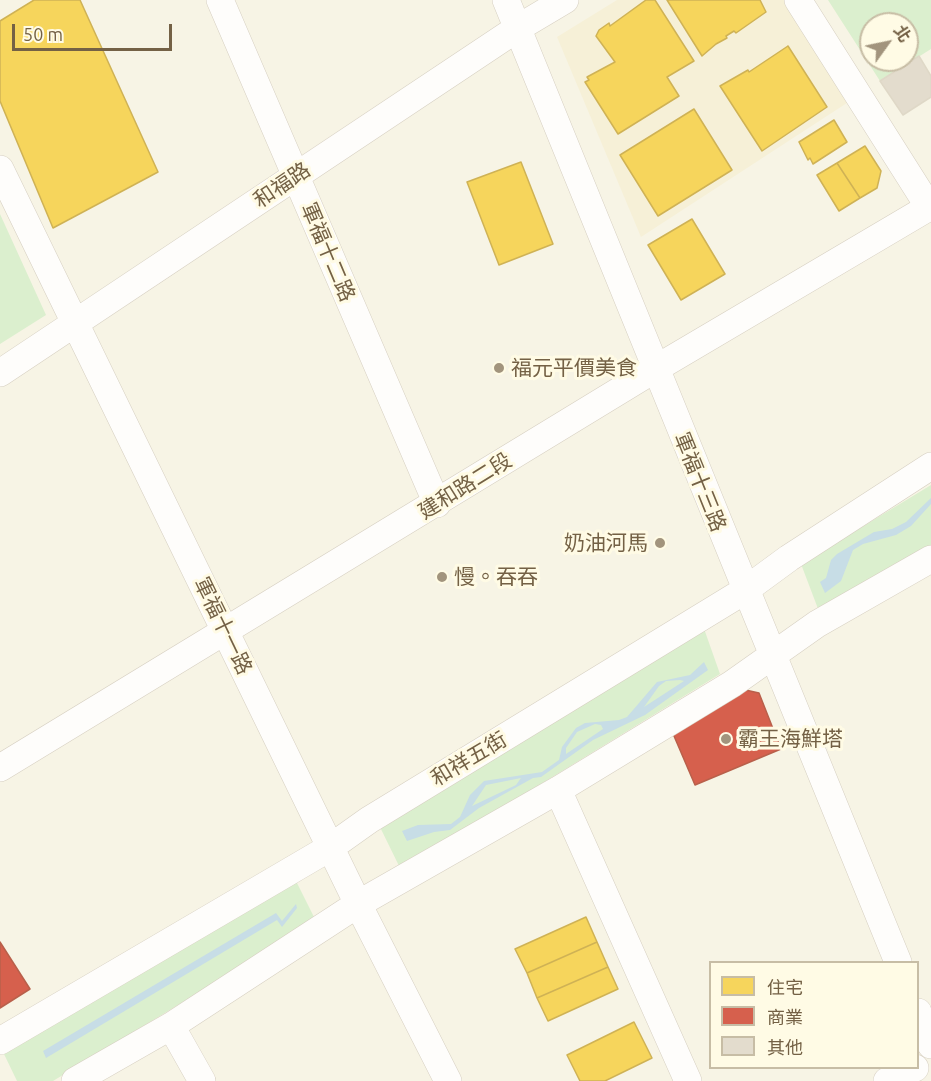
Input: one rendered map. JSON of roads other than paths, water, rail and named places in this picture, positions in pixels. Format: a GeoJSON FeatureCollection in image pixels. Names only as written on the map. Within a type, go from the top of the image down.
{"type":"FeatureCollection","features":[{"type":"Feature","properties":{"kind":"street","name":"軍福十二路"},"geometry":{"type":"LineString","coordinates":[[220,0],[437,504]]}},
{"type":"Feature","properties":{"kind":"street","name":"軍福十三路"},"geometry":{"type":"LineString","coordinates":[[506,0],[744,591],[773,656],[897,961]]}},
{"type":"Feature","properties":{"kind":"street","name":"和福路"},"geometry":{"type":"LineString","coordinates":[[0,373],[518,28],[565,0]]}},
{"type":"Feature","properties":{"kind":"street"},"geometry":{"type":"LineString","coordinates":[[798,0],[930,207]]}},
{"type":"Feature","properties":{"kind":"street","name":"軍福十一路"},"geometry":{"type":"LineString","coordinates":[[0,169],[358,904],[448,1081]]}},
{"type":"Feature","properties":{"kind":"street","name":"建和路二段"},"geometry":{"type":"LineString","coordinates":[[0,768],[437,504],[655,369],[930,207]]}},
{"type":"Feature","properties":{"kind":"street","name":"和祥五街"},"geometry":{"type":"LineString","coordinates":[[0,1041],[332,847],[369,820],[744,591],[789,558],[931,466]]}},
{"type":"Feature","properties":{"kind":"street"},"geometry":{"type":"LineString","coordinates":[[75,1081],[171,1026],[358,904],[558,790],[773,656],[817,624],[931,559]]}},
{"type":"Feature","properties":{"kind":"street"},"geometry":{"type":"LineString","coordinates":[[558,790],[688,1081]]}},
{"type":"Feature","properties":{"kind":"street"},"geometry":{"type":"LineString","coordinates":[[919,1015],[931,1045]]}},
{"type":"Feature","properties":{"kind":"street"},"geometry":{"type":"LineString","coordinates":[[171,1026],[202,1081]]}},
{"type":"Feature","properties":{"kind":"street"},"geometry":{"type":"LineString","coordinates":[[887,1081],[912,1069]]}},
{"type":"Feature","properties":{"kind":"water"},"geometry":{"type":"Polygon","coordinates":[[[931,498],[931,504],[911,526],[896,535],[863,544],[853,550],[841,581],[825,593],[820,582],[826,578],[831,560],[837,554],[874,532],[892,529],[906,522],[931,498]]]}},
{"type":"Feature","properties":{"kind":"water"},"geometry":{"type":"Polygon","coordinates":[[[704,662],[708,670],[645,715],[593,740],[541,777],[533,778],[479,808],[450,830],[434,832],[407,841],[402,831],[418,825],[451,824],[460,817],[470,795],[484,781],[542,772],[559,760],[562,747],[576,728],[585,723],[619,720],[627,717],[657,682],[690,675],[704,662]],[[666,681],[659,686],[644,707],[684,681],[666,681]],[[595,724],[577,732],[566,748],[566,754],[603,729],[601,725],[595,724]],[[521,778],[486,785],[472,806],[516,785],[521,778]]]}},
{"type":"Feature","properties":{"kind":"water"},"geometry":{"type":"Polygon","coordinates":[[[296,904],[297,908],[282,927],[277,920],[46,1058],[43,1051],[276,913],[282,921],[296,904]]]}},
{"type":"Feature","properties":{"kind":"place","name":"福元平價美食"},"geometry":{"type":"Point","coordinates":[499,368]}},
{"type":"Feature","properties":{"kind":"place","name":"奶油河馬"},"geometry":{"type":"Point","coordinates":[660,543]}},
{"type":"Feature","properties":{"kind":"place","name":"慢。吞吞"},"geometry":{"type":"Point","coordinates":[442,577]}},
{"type":"Feature","properties":{"kind":"place","name":"霸王海鮮塔"},"geometry":{"type":"Point","coordinates":[726,739]}}]}
